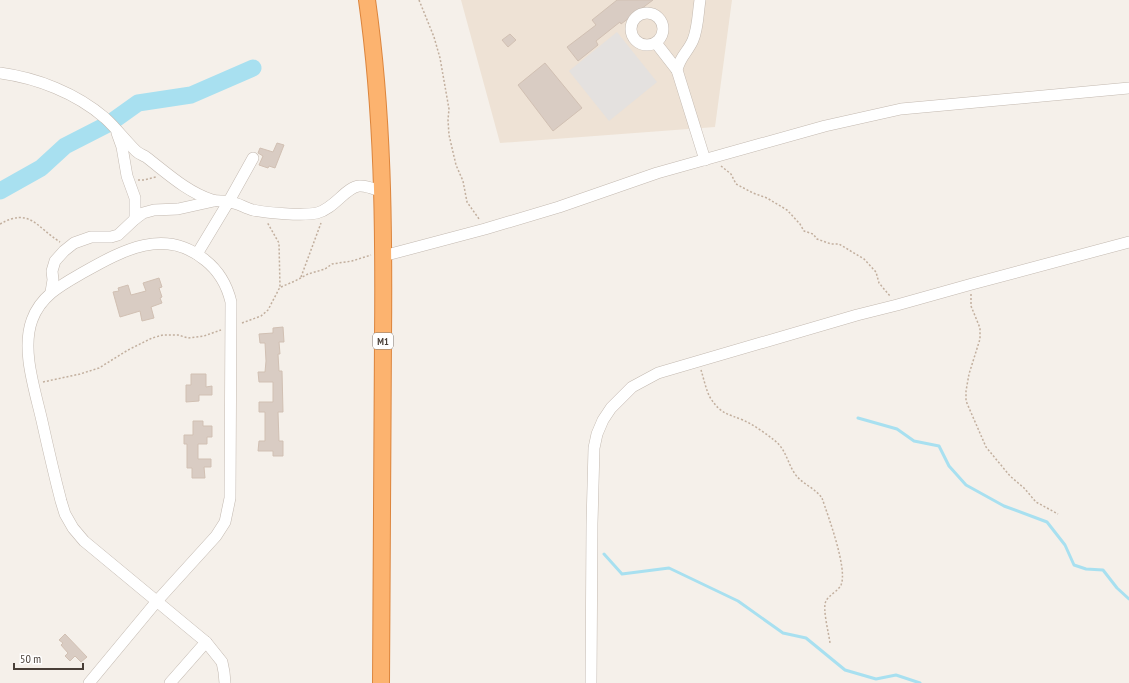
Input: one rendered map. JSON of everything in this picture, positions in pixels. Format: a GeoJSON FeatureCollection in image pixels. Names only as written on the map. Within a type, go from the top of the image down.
{"type":"FeatureCollection","features":[{"type":"Feature","properties":{"kind":"highway","name":"M1"},"geometry":{"type":"LineString","coordinates":[[367,0],[378,99],[383,192],[384,253],[381,683]]}},
{"type":"Feature","properties":{"kind":"street"},"geometry":{"type":"LineString","coordinates":[[677,70],[679,61],[690,46],[694,37],[700,0]]}},
{"type":"Feature","properties":{"kind":"street"},"geometry":{"type":"LineString","coordinates":[[656,43],[677,70],[710,159]]}},
{"type":"Feature","properties":{"kind":"street"},"geometry":{"type":"LineString","coordinates":[[0,73],[19,75],[57,89],[88,106],[110,123],[137,152],[145,156],[167,174],[200,195],[214,201]]}},
{"type":"Feature","properties":{"kind":"street"},"geometry":{"type":"LineString","coordinates":[[384,253],[485,229],[559,207],[610,188],[657,173],[825,126],[901,109],[1129,88]]}},
{"type":"Feature","properties":{"kind":"street"},"geometry":{"type":"LineString","coordinates":[[110,123],[117,134],[122,147],[127,176],[135,198],[134,219]]}},
{"type":"Feature","properties":{"kind":"street"},"geometry":{"type":"LineString","coordinates":[[197,254],[253,158]]}},
{"type":"Feature","properties":{"kind":"street"},"geometry":{"type":"LineString","coordinates":[[51,292],[53,280],[52,271],[55,261],[64,251],[74,243],[91,237],[112,237],[118,235],[134,219],[143,213],[154,210],[178,209],[214,201],[229,201],[256,210],[306,214],[318,213],[331,206],[353,188],[359,186],[383,192]]}},
{"type":"Feature","properties":{"kind":"street"},"geometry":{"type":"LineString","coordinates":[[591,683],[594,448],[597,434],[603,420],[611,408],[632,387],[658,373],[699,360],[857,315],[1129,242]]}},
{"type":"Feature","properties":{"kind":"street"},"geometry":{"type":"LineString","coordinates":[[89,683],[157,601],[216,536],[224,522],[228,510],[230,498],[231,302],[224,281],[210,264],[185,247],[172,244],[149,244],[129,249],[59,286],[51,292],[37,310],[32,320],[29,331],[28,350],[33,384],[61,501],[65,514],[73,528],[94,551],[157,601],[206,642],[222,662],[225,683]]}},
{"type":"Feature","properties":{"kind":"street"},"geometry":{"type":"LineString","coordinates":[[170,683],[206,642]]}},
{"type":"Feature","properties":{"kind":"path"},"geometry":{"type":"LineString","coordinates":[[419,0],[434,37],[440,58],[450,109],[448,120],[449,135],[456,165],[463,181],[467,202],[485,229]]}},
{"type":"Feature","properties":{"kind":"path"},"geometry":{"type":"LineString","coordinates":[[710,159],[731,174],[736,184],[753,194],[778,203],[800,224],[804,231],[813,234],[817,239],[831,244],[839,244],[864,259],[876,272],[879,283],[897,305]]}},
{"type":"Feature","properties":{"kind":"path"},"geometry":{"type":"LineString","coordinates":[[127,176],[144,180],[167,174]]}},
{"type":"Feature","properties":{"kind":"path"},"geometry":{"type":"LineString","coordinates":[[280,287],[295,282],[300,277],[311,252],[320,224],[331,206]]}},
{"type":"Feature","properties":{"kind":"path"},"geometry":{"type":"LineString","coordinates":[[33,384],[80,374],[99,368],[128,350],[152,338],[163,335],[178,335],[188,338],[204,336],[261,316],[268,310],[280,287],[279,243],[266,220],[256,210]]}},
{"type":"Feature","properties":{"kind":"path"},"geometry":{"type":"LineString","coordinates":[[0,224],[15,217],[25,217],[35,222],[51,236],[61,242],[74,243]]}},
{"type":"Feature","properties":{"kind":"path"},"geometry":{"type":"LineString","coordinates":[[300,277],[325,269],[332,264],[352,261],[384,253]]}},
{"type":"Feature","properties":{"kind":"path"},"geometry":{"type":"LineString","coordinates":[[972,284],[971,306],[980,328],[980,339],[969,374],[966,401],[986,447],[1010,476],[1024,488],[1036,502],[1058,514]]}},
{"type":"Feature","properties":{"kind":"path"},"geometry":{"type":"LineString","coordinates":[[699,360],[710,398],[716,406],[724,413],[750,424],[775,440],[786,454],[795,474],[801,481],[819,494],[822,498],[838,549],[842,572],[841,585],[826,601],[824,608],[830,644]]}},
{"type":"Feature","properties":{"kind":"shaded area"},"geometry":{"type":"Polygon","coordinates":[[[461,0],[732,0],[715,127],[500,143],[461,0]]]}},
{"type":"Feature","properties":{"kind":"shaded area"},"geometry":{"type":"Polygon","coordinates":[[[617,32],[657,82],[609,121],[569,71],[617,32]]]}},
{"type":"Feature","properties":{"kind":"building"},"geometry":{"type":"Polygon","coordinates":[[[617,0],[653,0],[621,24],[620,22],[596,41],[598,45],[578,61],[567,47],[596,25],[592,20],[617,0]]]}},
{"type":"Feature","properties":{"kind":"building"},"geometry":{"type":"Polygon","coordinates":[[[510,34],[516,40],[508,47],[502,40],[510,34]]]}},
{"type":"Feature","properties":{"kind":"building"},"geometry":{"type":"Polygon","coordinates":[[[545,63],[582,108],[553,131],[518,85],[545,63]]]}},
{"type":"Feature","properties":{"kind":"building"},"geometry":{"type":"Polygon","coordinates":[[[277,143],[284,145],[275,168],[269,166],[268,168],[259,165],[263,156],[258,153],[260,148],[273,152],[277,143]]]}},
{"type":"Feature","properties":{"kind":"building"},"geometry":{"type":"Polygon","coordinates":[[[159,278],[162,287],[159,288],[162,303],[151,307],[154,318],[142,321],[140,311],[120,317],[113,292],[119,291],[118,288],[128,285],[131,295],[146,291],[143,283],[159,278]]]}},
{"type":"Feature","properties":{"kind":"building"},"geometry":{"type":"Polygon","coordinates":[[[283,327],[284,342],[279,342],[280,354],[278,354],[279,371],[282,371],[283,412],[278,412],[279,441],[283,441],[283,456],[273,456],[273,451],[258,451],[259,441],[265,441],[265,412],[259,412],[259,402],[273,402],[273,382],[259,382],[258,372],[265,372],[266,361],[265,343],[260,343],[259,334],[273,333],[273,328],[283,327]]]}},
{"type":"Feature","properties":{"kind":"building"},"geometry":{"type":"Polygon","coordinates":[[[191,374],[206,374],[206,387],[212,386],[212,395],[199,395],[199,401],[186,402],[186,385],[191,385],[191,374]]]}},
{"type":"Feature","properties":{"kind":"building"},"geometry":{"type":"Polygon","coordinates":[[[193,421],[203,421],[203,426],[212,426],[212,437],[207,437],[207,444],[198,444],[198,459],[211,459],[211,467],[204,467],[205,478],[192,478],[192,468],[187,468],[187,444],[184,444],[184,435],[193,435],[193,421]]]}},
{"type":"Feature","properties":{"kind":"building"},"geometry":{"type":"Polygon","coordinates":[[[65,634],[87,657],[81,662],[75,656],[70,661],[65,656],[68,653],[61,645],[63,643],[59,640],[65,634]]]}},
{"type":"Feature","properties":{"kind":"waterway"},"geometry":{"type":"LineString","coordinates":[[0,191],[41,168],[65,146],[110,123],[138,103],[191,95],[253,68]]}},
{"type":"Feature","properties":{"kind":"waterway"},"geometry":{"type":"LineString","coordinates":[[858,418],[897,429],[914,441],[939,446],[949,466],[966,485],[1004,506],[1047,522],[1065,545],[1074,565],[1086,569],[1103,570],[1117,588],[1129,599]]}},
{"type":"Feature","properties":{"kind":"waterway"},"geometry":{"type":"LineString","coordinates":[[604,554],[622,574],[669,568],[738,601],[783,633],[806,638],[845,670],[876,679],[896,675],[920,683]]}}]}
